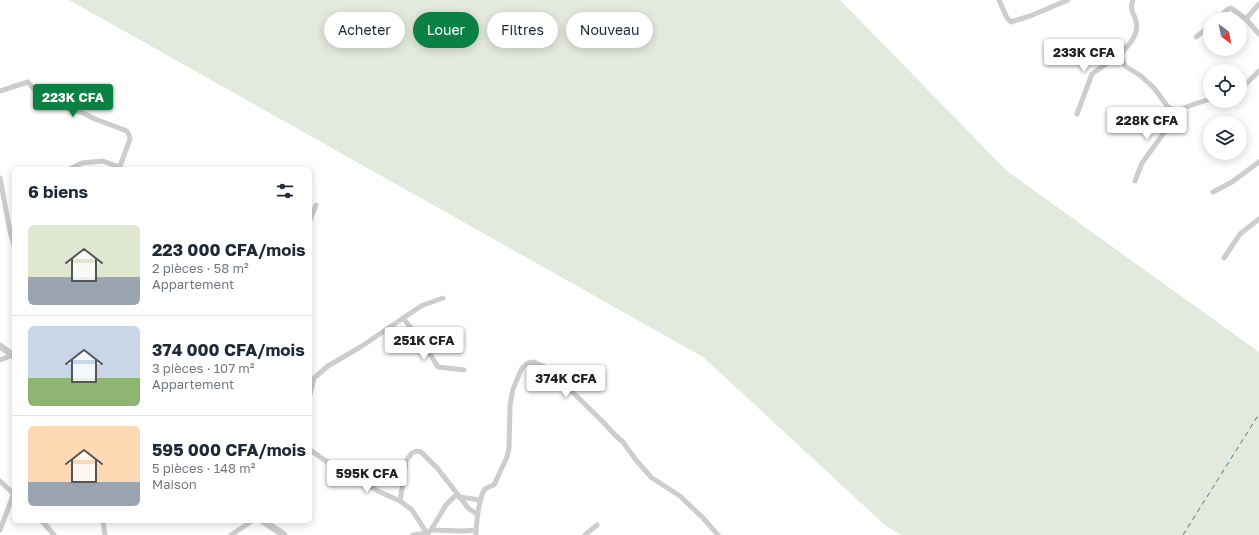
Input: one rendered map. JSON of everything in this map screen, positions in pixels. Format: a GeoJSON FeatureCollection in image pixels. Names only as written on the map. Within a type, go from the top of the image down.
{"type":"FeatureCollection","features":[{"type":"Feature","properties":{"kind":"street"},"geometry":{"type":"LineString","coordinates":[[999,0],[1011,22],[1030,16],[1068,0]]}},
{"type":"Feature","properties":{"kind":"street"},"geometry":{"type":"LineString","coordinates":[[1077,114],[1092,74],[1120,54],[1132,41],[1135,35],[1137,27],[1131,5],[1133,0]]}},
{"type":"Feature","properties":{"kind":"street"},"geometry":{"type":"LineString","coordinates":[[1247,18],[1259,4]]}},
{"type":"Feature","properties":{"kind":"street"},"geometry":{"type":"LineString","coordinates":[[1225,12],[1231,8],[1236,12]]}},
{"type":"Feature","properties":{"kind":"street"},"geometry":{"type":"LineString","coordinates":[[1247,20],[1259,34]]}},
{"type":"Feature","properties":{"kind":"street"},"geometry":{"type":"LineString","coordinates":[[1196,37],[1203,32]]}},
{"type":"Feature","properties":{"kind":"street"},"geometry":{"type":"LineString","coordinates":[[1120,54],[1124,66],[1141,76],[1154,88],[1168,107],[1179,112]]}},
{"type":"Feature","properties":{"kind":"street"},"geometry":{"type":"LineString","coordinates":[[1247,83],[1259,71]]}},
{"type":"Feature","properties":{"kind":"street"},"geometry":{"type":"LineString","coordinates":[[0,91],[28,82],[43,100],[83,112],[95,119],[127,132],[130,135],[130,139],[119,167]]}},
{"type":"Feature","properties":{"kind":"street"},"geometry":{"type":"LineString","coordinates":[[1135,181],[1142,163],[1179,112],[1186,107],[1203,101]]}},
{"type":"Feature","properties":{"kind":"street"},"geometry":{"type":"LineString","coordinates":[[74,167],[82,163],[103,162],[116,167]]}},
{"type":"Feature","properties":{"kind":"street"},"geometry":{"type":"LineString","coordinates":[[1213,192],[1232,182],[1259,162]]}},
{"type":"Feature","properties":{"kind":"street"},"geometry":{"type":"LineString","coordinates":[[0,178],[12,238]]}},
{"type":"Feature","properties":{"kind":"street"},"geometry":{"type":"LineString","coordinates":[[312,215],[316,205]]}},
{"type":"Feature","properties":{"kind":"street"},"geometry":{"type":"LineString","coordinates":[[1224,258],[1240,234],[1259,219]]}},
{"type":"Feature","properties":{"kind":"street"},"geometry":{"type":"LineString","coordinates":[[312,386],[314,378],[319,373],[421,306],[443,298]]}},
{"type":"Feature","properties":{"kind":"street"},"geometry":{"type":"LineString","coordinates":[[404,318],[422,341],[438,367],[464,370]]}},
{"type":"Feature","properties":{"kind":"street"},"geometry":{"type":"LineString","coordinates":[[0,346],[12,355]]}},
{"type":"Feature","properties":{"kind":"street"},"geometry":{"type":"LineString","coordinates":[[0,360],[12,357]]}},
{"type":"Feature","properties":{"kind":"street"},"geometry":{"type":"LineString","coordinates":[[413,535],[429,532],[476,532],[477,514],[486,488],[494,485],[507,457],[509,448],[510,405],[513,389],[522,368],[528,363],[534,362],[545,367],[555,375],[623,442],[652,478],[680,496],[718,535]]}},
{"type":"Feature","properties":{"kind":"street"},"geometry":{"type":"LineString","coordinates":[[400,501],[406,461],[412,453],[417,451],[421,452],[438,469],[469,509],[477,514]]}},
{"type":"Feature","properties":{"kind":"street"},"geometry":{"type":"LineString","coordinates":[[312,452],[322,459],[378,491],[400,501],[412,510],[429,532]]}},
{"type":"Feature","properties":{"kind":"street"},"geometry":{"type":"LineString","coordinates":[[0,481],[12,491]]}},
{"type":"Feature","properties":{"kind":"street"},"geometry":{"type":"LineString","coordinates":[[458,495],[482,500]]}},
{"type":"Feature","properties":{"kind":"street"},"geometry":{"type":"LineString","coordinates":[[429,532],[446,505],[458,495]]}},
{"type":"Feature","properties":{"kind":"street"},"geometry":{"type":"LineString","coordinates":[[5,535],[0,531],[12,498]]}},
{"type":"Feature","properties":{"kind":"street"},"geometry":{"type":"LineString","coordinates":[[44,523],[54,535]]}},
{"type":"Feature","properties":{"kind":"street"},"geometry":{"type":"LineString","coordinates":[[103,523],[106,535]]}},
{"type":"Feature","properties":{"kind":"street"},"geometry":{"type":"LineString","coordinates":[[231,535],[249,523]]}},
{"type":"Feature","properties":{"kind":"street"},"geometry":{"type":"LineString","coordinates":[[266,523],[284,535]]}},
{"type":"Feature","properties":{"kind":"street"},"geometry":{"type":"LineString","coordinates":[[585,535],[597,525]]}},
{"type":"Feature","properties":{"kind":"shaded area"},"geometry":{"type":"Polygon","coordinates":[[[69,0],[840,0],[1007,171],[1259,352],[1259,535],[902,535],[887,527],[703,357],[69,0]]]}},
{"type":"Feature","properties":{"kind":"ferry route"},"geometry":{"type":"LineString","coordinates":[[1183,535],[1259,414]]}}]}
